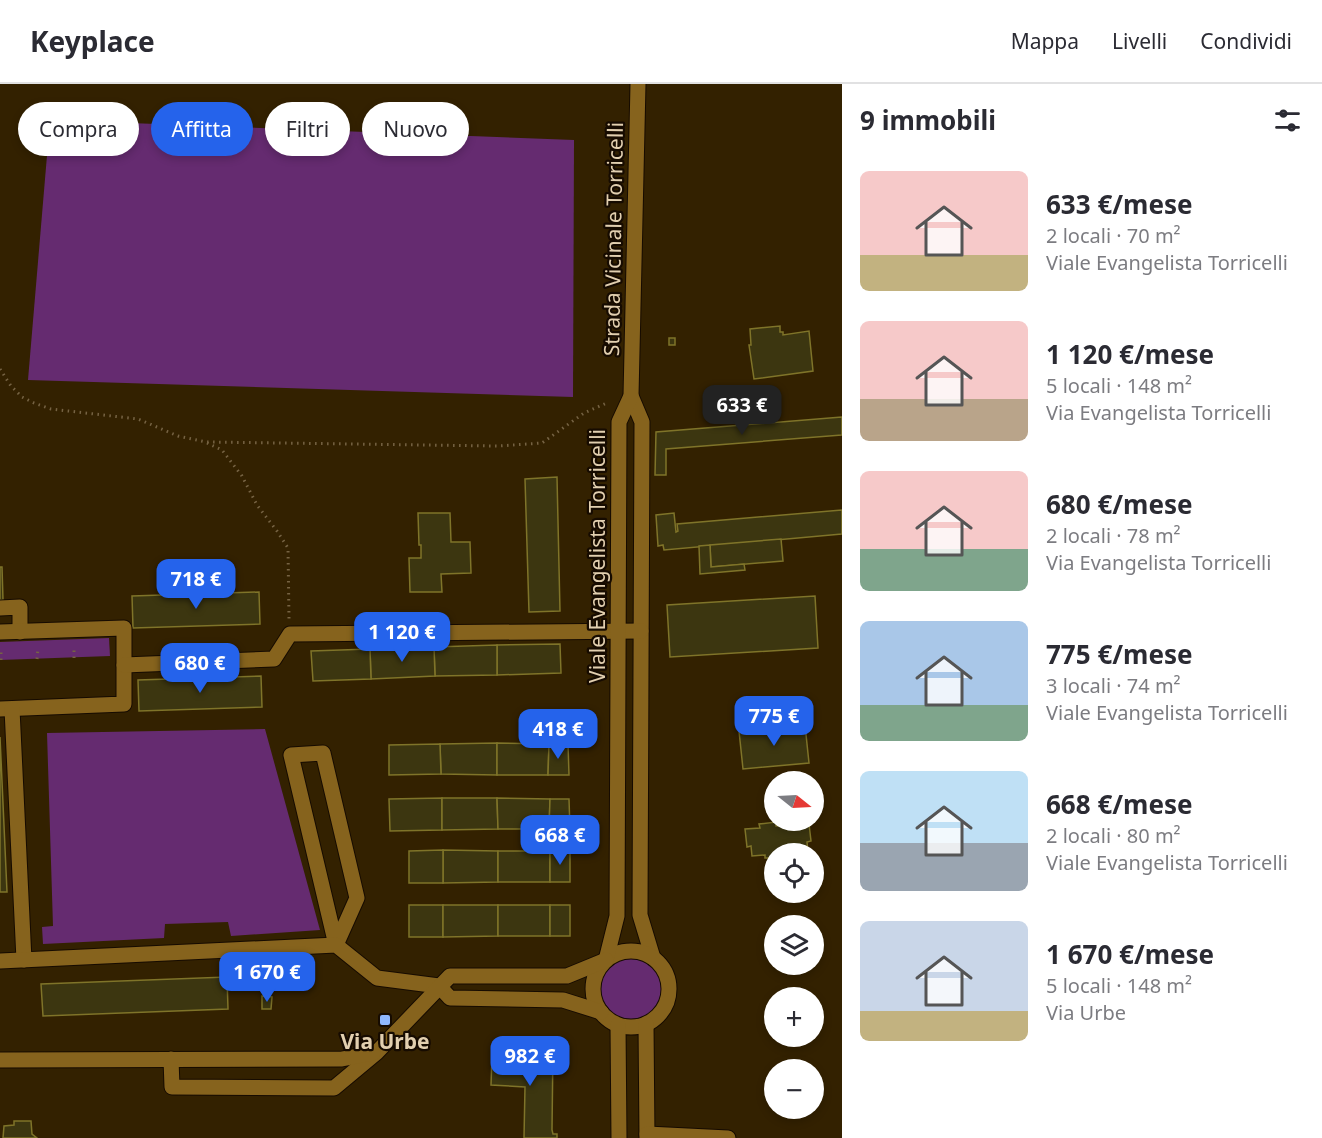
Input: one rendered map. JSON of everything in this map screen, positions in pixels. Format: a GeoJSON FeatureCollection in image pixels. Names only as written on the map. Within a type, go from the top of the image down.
{"type":"FeatureCollection","features":[{"type":"Feature","properties":{"kind":"street","name":"Strada Vicinale Torricelli"},"geometry":{"type":"LineString","coordinates":[[631,396],[638,84]]}},
{"type":"Feature","properties":{"kind":"street","name":"Viale Evangelista Torricelli"},"geometry":{"type":"LineString","coordinates":[[631,396],[642,422],[640,915],[653,958],[661,966],[669,987],[663,1009],[646,1024]]}},
{"type":"Feature","properties":{"kind":"street","name":"Viale Evangelista Torricelli"},"geometry":{"type":"LineString","coordinates":[[601,1012],[595,1002],[593,990],[601,966],[606,960],[617,916],[619,422],[631,396]]}},
{"type":"Feature","properties":{"kind":"street"},"geometry":{"type":"LineString","coordinates":[[0,608],[20,607],[20,632]]}},
{"type":"Feature","properties":{"kind":"street"},"geometry":{"type":"LineString","coordinates":[[0,632],[124,628],[124,704],[6,709],[24,960]]}},
{"type":"Feature","properties":{"kind":"street"},"geometry":{"type":"LineString","coordinates":[[124,665],[274,659],[290,634],[641,631]]}},
{"type":"Feature","properties":{"kind":"street"},"geometry":{"type":"LineString","coordinates":[[336,945],[357,898],[323,753],[291,755],[336,945],[377,978],[439,986],[450,998],[563,1000],[601,1012],[618,1025],[646,1024],[647,1136],[728,1138]]}},
{"type":"Feature","properties":{"kind":"street"},"geometry":{"type":"LineString","coordinates":[[0,961],[336,945]]}},
{"type":"Feature","properties":{"kind":"street"},"geometry":{"type":"LineString","coordinates":[[171,1059],[172,1087],[334,1088],[376,1053],[450,976],[567,976],[624,951],[634,951],[653,958]]}},
{"type":"Feature","properties":{"kind":"street"},"geometry":{"type":"LineString","coordinates":[[618,1025],[619,1138]]}},
{"type":"Feature","properties":{"kind":"street"},"geometry":{"type":"LineString","coordinates":[[0,1060],[342,1059],[376,1053]]}},
{"type":"Feature","properties":{"kind":"path"},"geometry":{"type":"LineString","coordinates":[[0,369],[11,386],[22,397],[34,403],[51,409],[138,419],[178,436],[206,442],[498,446],[542,443],[584,413],[631,396]]}},
{"type":"Feature","properties":{"kind":"path"},"geometry":{"type":"LineString","coordinates":[[206,442],[222,450],[242,476],[257,505],[288,548],[290,634]]}},
{"type":"Feature","properties":{"kind":"shaded area"},"geometry":{"type":"Polygon","coordinates":[[[139,123],[151,124],[151,156],[253,156],[253,128],[265,128],[265,156],[350,156],[350,131],[362,132],[362,156],[469,156],[469,136],[574,140],[573,397],[28,380],[47,156],[139,156],[139,123]]]}},
{"type":"Feature","properties":{"kind":"shaded area"},"geometry":{"type":"Polygon","coordinates":[[[109,638],[110,656],[0,660],[0,642],[109,638]]]}},
{"type":"Feature","properties":{"kind":"shaded area"},"geometry":{"type":"Polygon","coordinates":[[[265,729],[320,930],[231,936],[228,922],[165,924],[164,938],[43,944],[42,927],[53,926],[47,733],[265,729]]]}},
{"type":"Feature","properties":{"kind":"shaded area"},"geometry":{"type":"Polygon","coordinates":[[[625,954],[639,954],[652,960],[661,969],[667,982],[665,1002],[657,1014],[639,1024],[625,1024],[612,1018],[603,1009],[597,996],[597,982],[603,969],[612,960],[625,954]]]}},
{"type":"Feature","properties":{"kind":"building"},"geometry":{"type":"Polygon","coordinates":[[[780,326],[780,332],[783,332],[783,335],[809,331],[813,371],[754,379],[749,345],[751,345],[750,329],[780,326]]]}},
{"type":"Feature","properties":{"kind":"building"},"geometry":{"type":"Polygon","coordinates":[[[669,338],[675,338],[675,345],[669,345],[669,338]]]}},
{"type":"Feature","properties":{"kind":"building"},"geometry":{"type":"Polygon","coordinates":[[[842,417],[842,435],[666,449],[666,475],[655,475],[656,432],[842,417]]]}},
{"type":"Feature","properties":{"kind":"building"},"geometry":{"type":"Polygon","coordinates":[[[557,477],[560,611],[529,612],[525,479],[557,477]]]}},
{"type":"Feature","properties":{"kind":"building"},"geometry":{"type":"Polygon","coordinates":[[[842,510],[842,534],[664,550],[663,545],[658,546],[656,515],[674,513],[676,532],[678,531],[677,524],[842,510]]]}},
{"type":"Feature","properties":{"kind":"building"},"geometry":{"type":"Polygon","coordinates":[[[418,513],[450,513],[451,542],[470,542],[471,573],[441,574],[442,592],[410,592],[409,558],[421,558],[418,513]]]}},
{"type":"Feature","properties":{"kind":"building"},"geometry":{"type":"Polygon","coordinates":[[[781,539],[783,561],[711,567],[710,545],[781,539]]]}},
{"type":"Feature","properties":{"kind":"building"},"geometry":{"type":"Polygon","coordinates":[[[710,545],[711,567],[744,564],[745,570],[700,574],[699,546],[710,545]]]}},
{"type":"Feature","properties":{"kind":"building"},"geometry":{"type":"Polygon","coordinates":[[[0,567],[2,567],[3,600],[0,600],[0,567]]]}},
{"type":"Feature","properties":{"kind":"building"},"geometry":{"type":"Polygon","coordinates":[[[259,592],[260,624],[133,628],[132,596],[259,592]]]}},
{"type":"Feature","properties":{"kind":"building"},"geometry":{"type":"Polygon","coordinates":[[[815,596],[818,648],[670,657],[667,605],[815,596]]]}},
{"type":"Feature","properties":{"kind":"building"},"geometry":{"type":"Polygon","coordinates":[[[560,644],[561,673],[497,675],[497,645],[560,644]]]}},
{"type":"Feature","properties":{"kind":"building"},"geometry":{"type":"Polygon","coordinates":[[[497,645],[497,675],[435,676],[434,647],[497,645]]]}},
{"type":"Feature","properties":{"kind":"building"},"geometry":{"type":"Polygon","coordinates":[[[434,647],[435,676],[371,679],[370,649],[434,647]]]}},
{"type":"Feature","properties":{"kind":"building"},"geometry":{"type":"Polygon","coordinates":[[[370,649],[371,679],[313,681],[311,651],[370,649]]]}},
{"type":"Feature","properties":{"kind":"building"},"geometry":{"type":"Polygon","coordinates":[[[261,676],[262,707],[139,711],[138,680],[261,676]]]}},
{"type":"Feature","properties":{"kind":"building"},"geometry":{"type":"Polygon","coordinates":[[[805,725],[809,763],[743,769],[739,731],[805,725]]]}},
{"type":"Feature","properties":{"kind":"building"},"geometry":{"type":"Polygon","coordinates":[[[0,737],[7,892],[0,892],[0,737]]]}},
{"type":"Feature","properties":{"kind":"building"},"geometry":{"type":"Polygon","coordinates":[[[497,743],[497,775],[441,774],[440,744],[497,743]]]}},
{"type":"Feature","properties":{"kind":"building"},"geometry":{"type":"Polygon","coordinates":[[[497,743],[549,744],[548,775],[497,775],[497,743]]]}},
{"type":"Feature","properties":{"kind":"building"},"geometry":{"type":"Polygon","coordinates":[[[440,744],[441,774],[389,775],[389,745],[440,744]]]}},
{"type":"Feature","properties":{"kind":"building"},"geometry":{"type":"Polygon","coordinates":[[[549,744],[568,744],[569,775],[548,775],[549,744]]]}},
{"type":"Feature","properties":{"kind":"building"},"geometry":{"type":"Polygon","coordinates":[[[442,798],[442,830],[390,831],[389,799],[442,798]]]}},
{"type":"Feature","properties":{"kind":"building"},"geometry":{"type":"Polygon","coordinates":[[[442,798],[497,798],[498,829],[442,830],[442,798]]]}},
{"type":"Feature","properties":{"kind":"building"},"geometry":{"type":"Polygon","coordinates":[[[497,798],[550,799],[549,829],[498,829],[497,798]]]}},
{"type":"Feature","properties":{"kind":"building"},"geometry":{"type":"Polygon","coordinates":[[[550,799],[569,799],[570,830],[549,829],[550,799]]]}},
{"type":"Feature","properties":{"kind":"building"},"geometry":{"type":"Polygon","coordinates":[[[764,823],[764,831],[810,831],[811,841],[807,843],[764,843],[764,855],[752,856],[751,846],[747,847],[745,829],[760,828],[759,824],[764,823]]]}},
{"type":"Feature","properties":{"kind":"building"},"geometry":{"type":"Polygon","coordinates":[[[443,850],[498,851],[498,882],[443,883],[443,850]]]}},
{"type":"Feature","properties":{"kind":"building"},"geometry":{"type":"Polygon","coordinates":[[[443,850],[443,883],[409,883],[409,851],[443,850]]]}},
{"type":"Feature","properties":{"kind":"building"},"geometry":{"type":"Polygon","coordinates":[[[498,851],[550,851],[550,882],[498,882],[498,851]]]}},
{"type":"Feature","properties":{"kind":"building"},"geometry":{"type":"Polygon","coordinates":[[[550,851],[570,851],[570,882],[550,882],[550,851]]]}},
{"type":"Feature","properties":{"kind":"building"},"geometry":{"type":"Polygon","coordinates":[[[409,905],[443,905],[443,937],[409,937],[409,905]]]}},
{"type":"Feature","properties":{"kind":"building"},"geometry":{"type":"Polygon","coordinates":[[[443,905],[498,905],[498,936],[443,937],[443,905]]]}},
{"type":"Feature","properties":{"kind":"building"},"geometry":{"type":"Polygon","coordinates":[[[498,905],[550,905],[550,936],[498,936],[498,905]]]}},
{"type":"Feature","properties":{"kind":"building"},"geometry":{"type":"Polygon","coordinates":[[[550,905],[570,905],[570,936],[550,936],[550,905]]]}},
{"type":"Feature","properties":{"kind":"building"},"geometry":{"type":"Polygon","coordinates":[[[227,977],[228,1009],[43,1016],[41,984],[227,977]]]}},
{"type":"Feature","properties":{"kind":"building"},"geometry":{"type":"Polygon","coordinates":[[[262,996],[272,997],[271,1009],[262,1009],[262,996]]]}},
{"type":"Feature","properties":{"kind":"building"},"geometry":{"type":"Polygon","coordinates":[[[531,1047],[553,1047],[552,1130],[553,1134],[557,1134],[557,1138],[524,1138],[525,1087],[491,1085],[492,1057],[522,1057],[522,1054],[531,1054],[531,1047]]]}},
{"type":"Feature","properties":{"kind":"building"},"geometry":{"type":"Polygon","coordinates":[[[14,1121],[31,1121],[32,1134],[37,1138],[3,1138],[4,1126],[14,1125],[14,1121]]]}},
{"type":"Feature","properties":{"kind":"place","name":"Via Urbe"},"geometry":{"type":"Point","coordinates":[385,1020]}}]}
